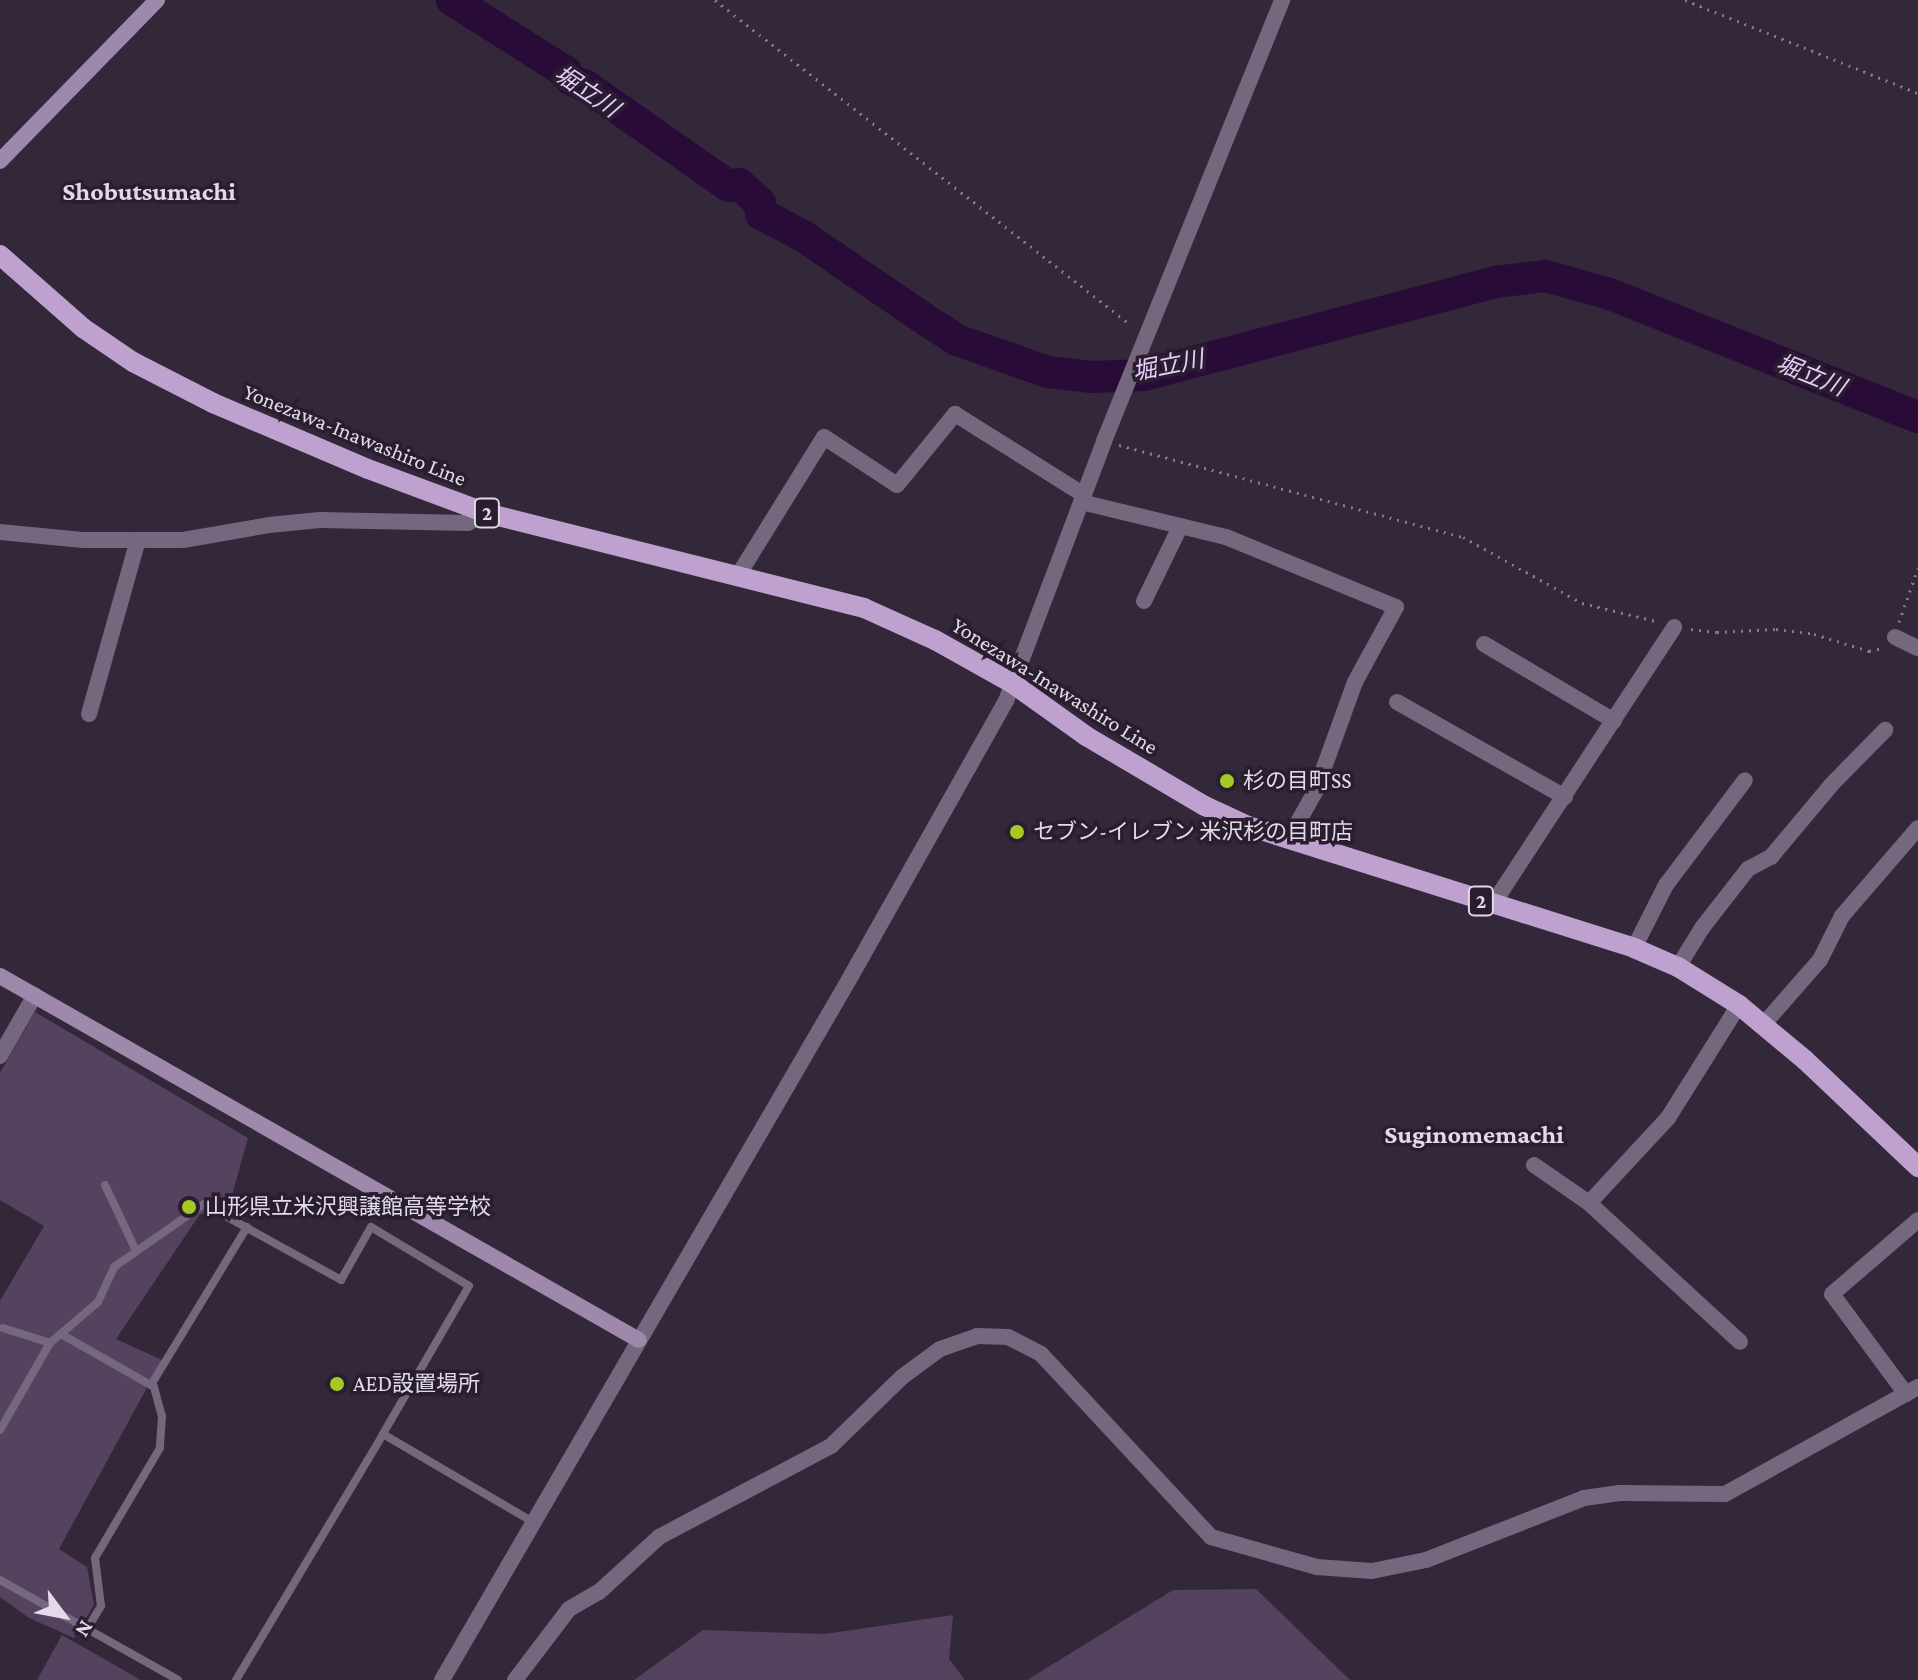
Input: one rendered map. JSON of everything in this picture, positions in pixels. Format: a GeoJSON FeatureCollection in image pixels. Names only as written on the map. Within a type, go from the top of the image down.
{"type":"FeatureCollection","features":[{"type":"Feature","properties":{"kind":"main road","name":"Yonezawa-Inawashiro Line"},"geometry":{"type":"LineString","coordinates":[[0,255],[83,328],[133,362],[213,403],[368,469],[486,513],[739,574],[864,608],[935,640],[1012,683],[1086,736],[1205,806],[1288,840],[1634,948],[1678,967],[1739,1005],[1918,1167]]}},
{"type":"Feature","properties":{"kind":"street"},"geometry":{"type":"LineString","coordinates":[[0,161],[157,0]]}},
{"type":"Feature","properties":{"kind":"street"},"geometry":{"type":"LineString","coordinates":[[442,1680],[851,976],[1006,701],[1104,441],[1282,0]]}},
{"type":"Feature","properties":{"kind":"street"},"geometry":{"type":"LineString","coordinates":[[739,574],[824,437],[897,485],[955,414],[1082,498],[1226,537],[1396,607],[1355,682],[1316,790],[1288,840]]}},
{"type":"Feature","properties":{"kind":"street"},"geometry":{"type":"LineString","coordinates":[[0,532],[83,540],[183,540],[269,525],[320,520],[468,523],[486,513]]}},
{"type":"Feature","properties":{"kind":"street"},"geometry":{"type":"LineString","coordinates":[[1144,601],[1180,527]]}},
{"type":"Feature","properties":{"kind":"street"},"geometry":{"type":"LineString","coordinates":[[89,714],[138,540]]}},
{"type":"Feature","properties":{"kind":"street"},"geometry":{"type":"LineString","coordinates":[[1493,904],[1674,627]]}},
{"type":"Feature","properties":{"kind":"street"},"geometry":{"type":"LineString","coordinates":[[1895,637],[1918,648]]}},
{"type":"Feature","properties":{"kind":"street"},"geometry":{"type":"LineString","coordinates":[[1484,644],[1614,721]]}},
{"type":"Feature","properties":{"kind":"street"},"geometry":{"type":"LineString","coordinates":[[1397,702],[1565,797]]}},
{"type":"Feature","properties":{"kind":"street"},"geometry":{"type":"LineString","coordinates":[[1678,967],[1702,928],[1748,869],[1771,857],[1832,784],[1842,778],[1885,730]]}},
{"type":"Feature","properties":{"kind":"street"},"geometry":{"type":"LineString","coordinates":[[1634,948],[1666,885],[1745,780]]}},
{"type":"Feature","properties":{"kind":"street"},"geometry":{"type":"LineString","coordinates":[[1763,1025],[1820,960],[1842,916],[1918,828]]}},
{"type":"Feature","properties":{"kind":"street"},"geometry":{"type":"LineString","coordinates":[[0,976],[639,1340]]}},
{"type":"Feature","properties":{"kind":"street"},"geometry":{"type":"LineString","coordinates":[[0,1056],[35,995]]}},
{"type":"Feature","properties":{"kind":"street"},"geometry":{"type":"LineString","coordinates":[[1589,1203],[1668,1118],[1739,1005]]}},
{"type":"Feature","properties":{"kind":"street"},"geometry":{"type":"LineString","coordinates":[[1534,1165],[1589,1203],[1740,1342]]}},
{"type":"Feature","properties":{"kind":"street"},"geometry":{"type":"LineString","coordinates":[[515,1680],[569,1609],[599,1592],[659,1537],[831,1446],[902,1377],[940,1349],[977,1336],[1008,1337],[1041,1354],[1211,1537],[1317,1567],[1372,1571],[1426,1560],[1584,1498],[1620,1493],[1725,1494],[1912,1391],[1832,1294],[1918,1220]]}},
{"type":"Feature","properties":{"kind":"lane"},"geometry":{"type":"LineString","coordinates":[[105,1185],[136,1251]]}},
{"type":"Feature","properties":{"kind":"lane"},"geometry":{"type":"LineString","coordinates":[[0,1430],[50,1343],[98,1302],[114,1267],[204,1204],[341,1280],[371,1227],[469,1286],[236,1680]]}},
{"type":"Feature","properties":{"kind":"lane"},"geometry":{"type":"LineString","coordinates":[[151,1385],[247,1227]]}},
{"type":"Feature","properties":{"kind":"lane"},"geometry":{"type":"LineString","coordinates":[[3,1328],[50,1343]]}},
{"type":"Feature","properties":{"kind":"lane"},"geometry":{"type":"LineString","coordinates":[[61,1334],[151,1385],[162,1416],[160,1448],[95,1558],[101,1606],[87,1629]]}},
{"type":"Feature","properties":{"kind":"lane"},"geometry":{"type":"LineString","coordinates":[[383,1434],[534,1523]]}},
{"type":"Feature","properties":{"kind":"lane"},"geometry":{"type":"LineString","coordinates":[[0,1580],[178,1680]]}},
{"type":"Feature","properties":{"kind":"path"},"geometry":{"type":"LineString","coordinates":[[715,0],[1146,336]]}},
{"type":"Feature","properties":{"kind":"path"},"geometry":{"type":"LineString","coordinates":[[1685,0],[1918,93]]}},
{"type":"Feature","properties":{"kind":"path"},"geometry":{"type":"LineString","coordinates":[[1104,441],[1463,537],[1582,603],[1674,627],[1717,632],[1776,629],[1814,634],[1869,651],[1883,648],[1895,637],[1918,568]]}},
{"type":"Feature","properties":{"kind":"shaded area"},"geometry":{"type":"Polygon","coordinates":[[[35,1012],[248,1138],[227,1213],[200,1214],[116,1339],[162,1360],[59,1549],[87,1567],[94,1605],[74,1638],[29,1618],[0,1597],[0,1301],[44,1226],[0,1200],[0,1073],[35,1012]]]}},
{"type":"Feature","properties":{"kind":"shaded area"},"geometry":{"type":"Polygon","coordinates":[[[1256,1589],[1350,1680],[1027,1680],[1173,1590],[1256,1589]]]}},
{"type":"Feature","properties":{"kind":"shaded area"},"geometry":{"type":"Polygon","coordinates":[[[953,1615],[949,1659],[965,1680],[634,1680],[703,1630],[825,1634],[953,1615]]]}},
{"type":"Feature","properties":{"kind":"shaded area"},"geometry":{"type":"Polygon","coordinates":[[[62,1635],[141,1680],[37,1680],[62,1635]]]}},
{"type":"Feature","properties":{"kind":"waterway","name":"堀立川"},"geometry":{"type":"LineString","coordinates":[[452,0],[566,72],[571,80],[586,86],[729,186],[739,184],[760,203],[761,214],[803,236],[957,340],[1048,372],[1092,377],[1144,375],[1495,282],[1545,276],[1610,294],[1918,417]]}},
{"type":"Feature","properties":{"kind":"place","name":"杉の目町SS"},"geometry":{"type":"Point","coordinates":[1227,781]}},
{"type":"Feature","properties":{"kind":"place","name":"セブン-イレブン 米沢杉の目町店"},"geometry":{"type":"Point","coordinates":[1017,832]}},
{"type":"Feature","properties":{"kind":"place","name":"山形県立米沢興譲館高等学校"},"geometry":{"type":"Point","coordinates":[189,1207]}},
{"type":"Feature","properties":{"kind":"place","name":"AED設置場所"},"geometry":{"type":"Point","coordinates":[337,1384]}},
{"type":"Feature","properties":{"kind":"district","name":"Shobutsumachi"},"geometry":{"type":"Point","coordinates":[149,192]}},
{"type":"Feature","properties":{"kind":"district","name":"Suginomemachi"},"geometry":{"type":"Point","coordinates":[1474,1135]}}]}
